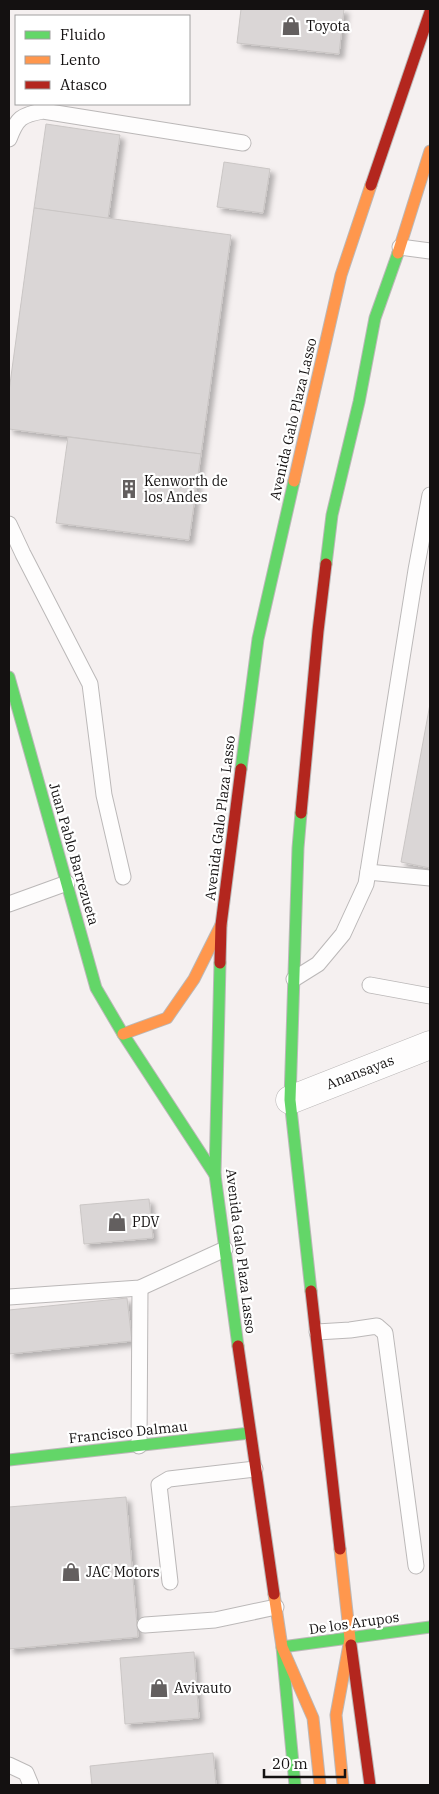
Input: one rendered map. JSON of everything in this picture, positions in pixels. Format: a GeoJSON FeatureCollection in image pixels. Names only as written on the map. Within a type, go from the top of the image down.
{"type":"FeatureCollection","features":[{"type":"Feature","properties":{"kind":"main road","name":"Avenida Galo Plaza Lasso"},"geometry":{"type":"LineString","coordinates":[[295,1785],[282,1647],[250,1434],[215,1175],[222,925],[258,639],[341,275],[430,12]]}},
{"type":"Feature","properties":{"kind":"main road"},"geometry":{"type":"LineString","coordinates":[[370,1785],[350,1639],[290,1100],[298,848],[318,631],[332,515],[359,402],[375,318],[400,248],[430,151]]}},
{"type":"Feature","properties":{"kind":"main road","name":"Juan Pablo Barrezueta"},"geometry":{"type":"LineString","coordinates":[[9,677],[96,988],[123,1034],[215,1175]]}},
{"type":"Feature","properties":{"kind":"main road"},"geometry":{"type":"LineString","coordinates":[[123,1034],[167,1018],[194,979],[222,925]]}},
{"type":"Feature","properties":{"kind":"main road","name":"Francisco Dalmau"},"geometry":{"type":"LineString","coordinates":[[9,1460],[250,1434]]}},
{"type":"Feature","properties":{"kind":"main road","name":"De los Arupos"},"geometry":{"type":"LineString","coordinates":[[282,1647],[430,1627]]}},
{"type":"Feature","properties":{"kind":"main road"},"geometry":{"type":"LineString","coordinates":[[343,1785],[336,1714],[350,1639]]}},
{"type":"Feature","properties":{"kind":"main road","name":"Avenida Galo Plaza Lasso"},"geometry":{"type":"LineString","coordinates":[[282,1647],[313,1718],[320,1785]]}},
{"type":"Feature","properties":{"kind":"street","name":"Anansayas"},"geometry":{"type":"LineString","coordinates":[[290,1100],[430,1045]]}},
{"type":"Feature","properties":{"kind":"lane"},"geometry":{"type":"LineString","coordinates":[[9,139],[14,125],[26,114],[43,111],[243,143]]}},
{"type":"Feature","properties":{"kind":"lane"},"geometry":{"type":"LineString","coordinates":[[413,205],[430,208]]}},
{"type":"Feature","properties":{"kind":"lane"},"geometry":{"type":"LineString","coordinates":[[400,248],[430,251]]}},
{"type":"Feature","properties":{"kind":"lane"},"geometry":{"type":"LineString","coordinates":[[294,979],[318,964],[344,934],[366,884],[416,570],[430,495]]}},
{"type":"Feature","properties":{"kind":"lane"},"geometry":{"type":"LineString","coordinates":[[9,524],[90,684],[104,795],[122,877]]}},
{"type":"Feature","properties":{"kind":"lane"},"geometry":{"type":"LineString","coordinates":[[368,872],[430,878]]}},
{"type":"Feature","properties":{"kind":"lane"},"geometry":{"type":"LineString","coordinates":[[9,904],[67,883]]}},
{"type":"Feature","properties":{"kind":"lane"},"geometry":{"type":"LineString","coordinates":[[370,985],[430,996]]}},
{"type":"Feature","properties":{"kind":"lane"},"geometry":{"type":"LineString","coordinates":[[9,1297],[140,1288],[225,1249]]}},
{"type":"Feature","properties":{"kind":"lane"},"geometry":{"type":"LineString","coordinates":[[139,1446],[140,1288]]}},
{"type":"Feature","properties":{"kind":"lane"},"geometry":{"type":"LineString","coordinates":[[317,1332],[377,1326],[385,1333],[416,1566]]}},
{"type":"Feature","properties":{"kind":"lane"},"geometry":{"type":"LineString","coordinates":[[170,1582],[159,1485],[169,1479],[255,1469]]}},
{"type":"Feature","properties":{"kind":"lane"},"geometry":{"type":"LineString","coordinates":[[145,1624],[215,1620],[276,1607]]}},
{"type":"Feature","properties":{"kind":"lane"},"geometry":{"type":"LineString","coordinates":[[9,1765],[26,1773],[31,1785]]}},
{"type":"Feature","properties":{"kind":"building","name":"Toyota"},"geometry":{"type":"Polygon","coordinates":[[[241,9],[344,9],[339,54],[237,43],[241,9]]]}},
{"type":"Feature","properties":{"kind":"building"},"geometry":{"type":"Polygon","coordinates":[[[46,124],[120,135],[108,219],[34,208],[46,124]]]}},
{"type":"Feature","properties":{"kind":"building"},"geometry":{"type":"Polygon","coordinates":[[[224,162],[270,169],[263,213],[217,207],[224,162]]]}},
{"type":"Feature","properties":{"kind":"building"},"geometry":{"type":"Polygon","coordinates":[[[34,208],[231,235],[201,454],[9,429],[9,391],[34,208]]]}},
{"type":"Feature","properties":{"kind":"building","name":"Kenworth de los Andes"},"geometry":{"type":"Polygon","coordinates":[[[68,437],[201,454],[189,540],[56,523],[68,437]]]}},
{"type":"Feature","properties":{"kind":"building"},"geometry":{"type":"Polygon","coordinates":[[[430,704],[430,868],[401,862],[430,704]]]}},
{"type":"Feature","properties":{"kind":"building","name":"PDV"},"geometry":{"type":"Polygon","coordinates":[[[149,1199],[153,1238],[84,1244],[80,1205],[149,1199]]]}},
{"type":"Feature","properties":{"kind":"building"},"geometry":{"type":"Polygon","coordinates":[[[127,1298],[132,1341],[9,1354],[9,1310],[127,1298]]]}},
{"type":"Feature","properties":{"kind":"building","name":"JAC Motors"},"geometry":{"type":"Polygon","coordinates":[[[126,1497],[138,1637],[9,1649],[9,1507],[126,1497]]]}},
{"type":"Feature","properties":{"kind":"building","name":"Avivauto"},"geometry":{"type":"Polygon","coordinates":[[[194,1652],[199,1718],[125,1724],[120,1658],[194,1652]]]}},
{"type":"Feature","properties":{"kind":"building"},"geometry":{"type":"Polygon","coordinates":[[[213,1753],[216,1785],[92,1785],[90,1766],[213,1753]]]}},
{"type":"Feature","properties":{"kind":"traffic: fast"},"geometry":{"type":"LineString","coordinates":[[326,564],[332,515],[359,402],[375,318],[398,253]]}},
{"type":"Feature","properties":{"kind":"traffic: fast"},"geometry":{"type":"LineString","coordinates":[[241,769],[258,639],[294,481]]}},
{"type":"Feature","properties":{"kind":"traffic: fast"},"geometry":{"type":"LineString","coordinates":[[9,677],[96,988],[123,1034],[215,1175]]}},
{"type":"Feature","properties":{"kind":"traffic: fast"},"geometry":{"type":"LineString","coordinates":[[301,813],[298,848],[290,1100],[311,1291]]}},
{"type":"Feature","properties":{"kind":"traffic: fast"},"geometry":{"type":"LineString","coordinates":[[220,963],[215,1175],[238,1346]]}},
{"type":"Feature","properties":{"kind":"traffic: fast"},"geometry":{"type":"LineString","coordinates":[[9,1460],[250,1433]]}},
{"type":"Feature","properties":{"kind":"traffic: fast"},"geometry":{"type":"LineString","coordinates":[[295,1785],[282,1647],[430,1627]]}},
{"type":"Feature","properties":{"kind":"traffic: slow"},"geometry":{"type":"LineString","coordinates":[[398,253],[430,151]]}},
{"type":"Feature","properties":{"kind":"traffic: slow"},"geometry":{"type":"LineString","coordinates":[[294,481],[341,275],[371,185]]}},
{"type":"Feature","properties":{"kind":"traffic: slow"},"geometry":{"type":"LineString","coordinates":[[123,1034],[167,1018],[194,979],[221,925]]}},
{"type":"Feature","properties":{"kind":"traffic: slow"},"geometry":{"type":"LineString","coordinates":[[340,1549],[350,1639],[336,1715],[343,1785]]}},
{"type":"Feature","properties":{"kind":"traffic: slow"},"geometry":{"type":"LineString","coordinates":[[274,1594],[282,1647],[313,1718],[320,1785]]}},
{"type":"Feature","properties":{"kind":"traffic: jam"},"geometry":{"type":"LineString","coordinates":[[371,185],[430,12]]}},
{"type":"Feature","properties":{"kind":"traffic: jam"},"geometry":{"type":"LineString","coordinates":[[301,813],[326,564]]}},
{"type":"Feature","properties":{"kind":"traffic: jam"},"geometry":{"type":"LineString","coordinates":[[220,963],[221,925],[241,769]]}},
{"type":"Feature","properties":{"kind":"traffic: jam"},"geometry":{"type":"LineString","coordinates":[[311,1291],[340,1549]]}},
{"type":"Feature","properties":{"kind":"traffic: jam"},"geometry":{"type":"LineString","coordinates":[[238,1346],[274,1594]]}},
{"type":"Feature","properties":{"kind":"traffic: jam"},"geometry":{"type":"LineString","coordinates":[[351,1645],[370,1785]]}},
{"type":"Feature","properties":{"kind":"place","name":"Toyota"},"geometry":{"type":"Point","coordinates":[291,26]}},
{"type":"Feature","properties":{"kind":"place","name":"Kenworth de los Andes"},"geometry":{"type":"Point","coordinates":[129,489]}},
{"type":"Feature","properties":{"kind":"place","name":"PDV"},"geometry":{"type":"Point","coordinates":[117,1222]}},
{"type":"Feature","properties":{"kind":"place","name":"JAC Motors"},"geometry":{"type":"Point","coordinates":[71,1572]}},
{"type":"Feature","properties":{"kind":"place","name":"Avivauto"},"geometry":{"type":"Point","coordinates":[159,1688]}}]}
